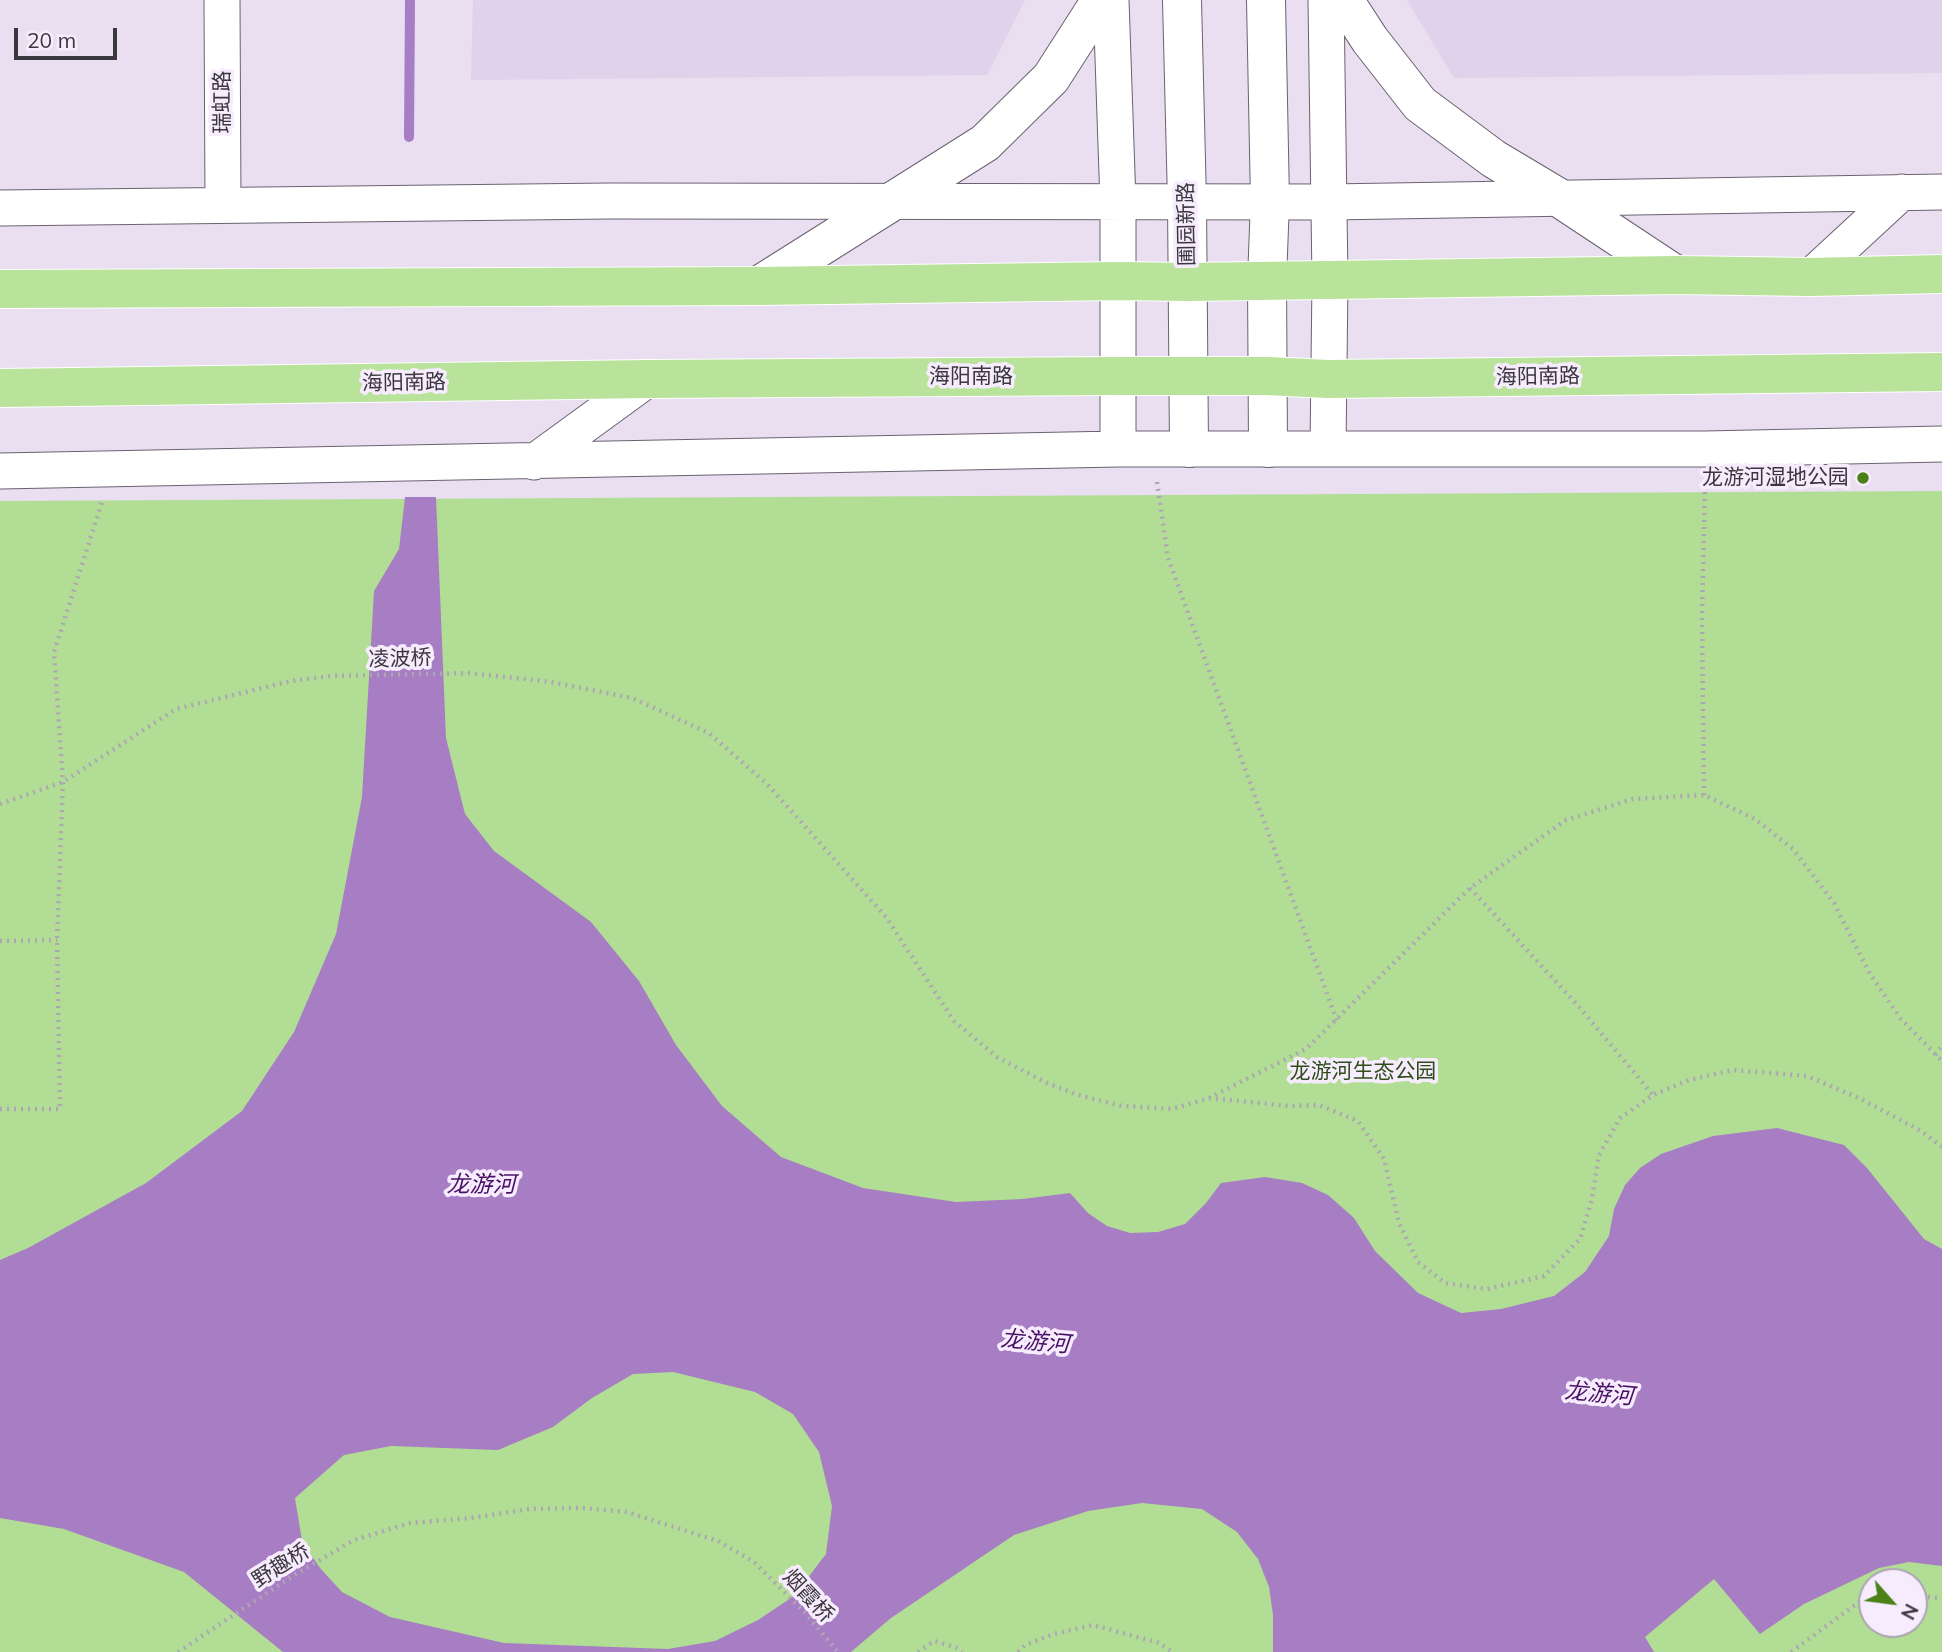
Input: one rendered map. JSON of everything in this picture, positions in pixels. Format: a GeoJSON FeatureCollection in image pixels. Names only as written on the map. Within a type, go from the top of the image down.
{"type":"FeatureCollection","features":[{"type":"Feature","properties":{"kind":"main road"},"geometry":{"type":"LineString","coordinates":[[0,289],[758,286],[1942,274]]}},
{"type":"Feature","properties":{"kind":"main road","name":"海阳南路"},"geometry":{"type":"LineString","coordinates":[[0,388],[648,379],[1267,376],[1328,379],[1942,372]]}},
{"type":"Feature","properties":{"kind":"street","name":"瑞虹路"},"geometry":{"type":"LineString","coordinates":[[222,0],[223,204]]}},
{"type":"Feature","properties":{"kind":"street"},"geometry":{"type":"LineString","coordinates":[[758,286],[985,143],[1051,78],[1101,0]]}},
{"type":"Feature","properties":{"kind":"street"},"geometry":{"type":"LineString","coordinates":[[1111,0],[1118,203],[1119,376],[1153,448]]}},
{"type":"Feature","properties":{"kind":"street","name":"圃园新路"},"geometry":{"type":"LineString","coordinates":[[1153,448],[1189,376],[1182,0]]}},
{"type":"Feature","properties":{"kind":"street"},"geometry":{"type":"LineString","coordinates":[[1266,0],[1270,201],[1267,280],[1268,448]]}},
{"type":"Feature","properties":{"kind":"street"},"geometry":{"type":"LineString","coordinates":[[1326,0],[1330,202],[1328,449]]}},
{"type":"Feature","properties":{"kind":"street"},"geometry":{"type":"LineString","coordinates":[[1345,0],[1370,40],[1420,104],[1494,159],[1561,199],[1676,275]]}},
{"type":"Feature","properties":{"kind":"street"},"geometry":{"type":"LineString","coordinates":[[1810,276],[1902,192]]}},
{"type":"Feature","properties":{"kind":"street"},"geometry":{"type":"LineString","coordinates":[[0,208],[610,201],[1330,202],[1942,192]]}},
{"type":"Feature","properties":{"kind":"street"},"geometry":{"type":"LineString","coordinates":[[534,462],[648,379]]}},
{"type":"Feature","properties":{"kind":"street"},"geometry":{"type":"LineString","coordinates":[[0,471],[1153,448],[1705,449],[1942,444]]}},
{"type":"Feature","properties":{"kind":"path"},"geometry":{"type":"LineString","coordinates":[[1153,448],[1168,558],[1337,1021]]}},
{"type":"Feature","properties":{"kind":"path"},"geometry":{"type":"LineString","coordinates":[[1704,795],[1702,618],[1705,449]]}},
{"type":"Feature","properties":{"kind":"path"},"geometry":{"type":"LineString","coordinates":[[0,1109],[60,1109],[57,940],[63,782],[54,652],[112,470]]}},
{"type":"Feature","properties":{"kind":"path","name":"凌波桥"},"geometry":{"type":"LineString","coordinates":[[0,804],[63,782],[176,709],[291,681],[331,676],[469,673],[551,682],[632,698],[709,733],[768,785],[886,917],[954,1021],[997,1058],[1068,1091],[1122,1106],[1172,1109],[1209,1098]]}},
{"type":"Feature","properties":{"kind":"path"},"geometry":{"type":"LineString","coordinates":[[1209,1098],[1306,1049],[1470,888],[1566,820],[1633,799],[1704,795],[1755,819],[1793,849],[1833,903],[1870,974],[1893,1008],[1942,1061]]}},
{"type":"Feature","properties":{"kind":"path"},"geometry":{"type":"LineString","coordinates":[[1470,888],[1580,1008],[1653,1095]]}},
{"type":"Feature","properties":{"kind":"path"},"geometry":{"type":"LineString","coordinates":[[0,941],[57,940]]}},
{"type":"Feature","properties":{"kind":"path"},"geometry":{"type":"LineString","coordinates":[[1935,1055],[1942,1046]]}},
{"type":"Feature","properties":{"kind":"path"},"geometry":{"type":"LineString","coordinates":[[1209,1098],[1289,1106],[1319,1105],[1358,1121],[1384,1159],[1399,1223],[1418,1262],[1445,1283],[1487,1289],[1544,1276],[1580,1239],[1592,1199],[1599,1154],[1620,1118],[1653,1095],[1689,1080],[1733,1070],[1807,1076],[1861,1099],[1921,1131],[1942,1147]]}},
{"type":"Feature","properties":{"kind":"path","name":"野趣桥"},"geometry":{"type":"LineString","coordinates":[[178,1652],[290,1577],[354,1541],[410,1522],[471,1518],[529,1509],[582,1507],[627,1512],[718,1541],[754,1562]]}},
{"type":"Feature","properties":{"kind":"path","name":"烟霞桥"},"geometry":{"type":"LineString","coordinates":[[754,1562],[806,1614],[838,1652]]}},
{"type":"Feature","properties":{"kind":"path"},"geometry":{"type":"LineString","coordinates":[[1791,1652],[1858,1603]]}},
{"type":"Feature","properties":{"kind":"path"},"geometry":{"type":"LineString","coordinates":[[1018,1652],[1024,1645],[1054,1634],[1093,1625],[1160,1643],[1172,1652]]}},
{"type":"Feature","properties":{"kind":"path"},"geometry":{"type":"LineString","coordinates":[[918,1652],[934,1641],[958,1648],[962,1652]]}},
{"type":"Feature","properties":{"kind":"shaded area"},"geometry":{"type":"Polygon","coordinates":[[[473,0],[1025,0],[987,75],[471,80],[473,0]]]}},
{"type":"Feature","properties":{"kind":"shaded area"},"geometry":{"type":"Polygon","coordinates":[[[1407,0],[1942,0],[1942,73],[1454,78],[1407,0]]]}},
{"type":"Feature","properties":{"kind":"green space","name":"龙游河生态公园"},"geometry":{"type":"Polygon","coordinates":[[[1942,491],[1942,1652],[0,1652],[0,501],[1942,491]]]}},
{"type":"Feature","properties":{"kind":"water","name":"龙游河"},"geometry":{"type":"Polygon","coordinates":[[[405,497],[436,497],[446,738],[465,814],[494,851],[591,922],[639,981],[676,1045],[722,1106],[781,1157],[863,1188],[956,1202],[1023,1199],[1070,1193],[1088,1213],[1107,1226],[1130,1233],[1158,1232],[1185,1224],[1221,1183],[1265,1177],[1302,1183],[1328,1195],[1354,1218],[1375,1251],[1418,1293],[1461,1313],[1501,1309],[1554,1296],[1585,1272],[1609,1236],[1614,1209],[1625,1185],[1640,1168],[1661,1154],[1713,1136],[1777,1128],[1844,1145],[1867,1168],[1924,1239],[1942,1249],[1942,1566],[1909,1562],[1879,1568],[1858,1568],[1858,1578],[1804,1604],[1760,1634],[1714,1579],[1645,1637],[1654,1652],[1273,1652],[1273,1615],[1269,1587],[1258,1559],[1237,1532],[1202,1509],[1142,1503],[1088,1511],[1014,1535],[891,1618],[851,1652],[283,1652],[184,1572],[64,1529],[0,1518],[0,1260],[28,1248],[146,1183],[242,1111],[294,1032],[336,934],[362,797],[374,591],[399,549],[405,497]],[[673,1372],[633,1374],[592,1398],[553,1427],[498,1450],[391,1446],[344,1455],[295,1498],[302,1541],[320,1568],[342,1592],[390,1617],[504,1643],[668,1649],[715,1641],[758,1620],[794,1596],[826,1554],[832,1506],[819,1452],[793,1414],[755,1392],[673,1372]]]}},
{"type":"Feature","properties":{"kind":"waterway"},"geometry":{"type":"LineString","coordinates":[[409,137],[410,0]]}},
{"type":"Feature","properties":{"kind":"place","name":"龙游河湿地公园"},"geometry":{"type":"Point","coordinates":[1863,478]}}]}
